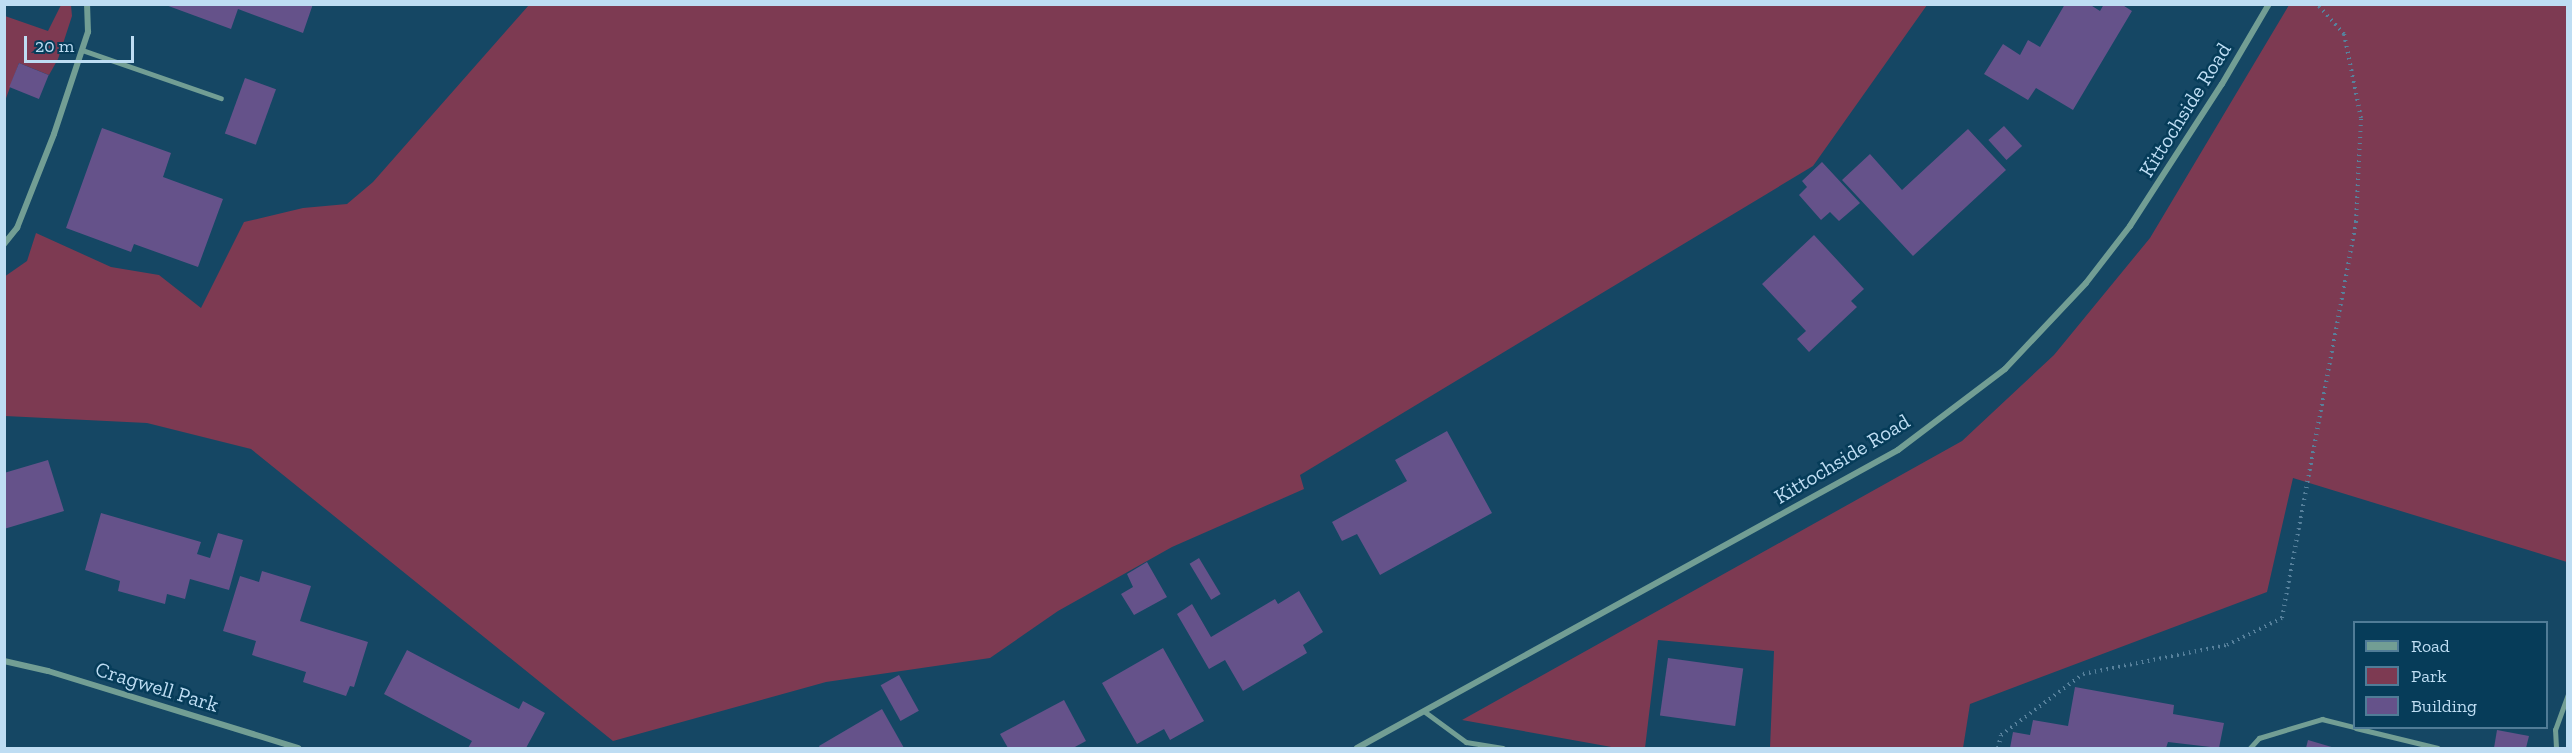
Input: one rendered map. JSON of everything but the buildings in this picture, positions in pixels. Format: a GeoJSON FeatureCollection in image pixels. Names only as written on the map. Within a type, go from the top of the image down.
{"type":"FeatureCollection","features":[{"type":"Feature","properties":{"kind":"street"},"geometry":{"type":"LineString","coordinates":[[4,244],[17,228],[82,50],[88,32],[87,4]]}},
{"type":"Feature","properties":{"kind":"street","name":"Kittochside Road"},"geometry":{"type":"LineString","coordinates":[[1357,748],[1898,450],[2005,369],[2086,283],[2130,226],[2222,84],[2269,4]]}},
{"type":"Feature","properties":{"kind":"street","name":"Cragwell Park"},"geometry":{"type":"LineString","coordinates":[[4,661],[48,671],[298,748]]}},
{"type":"Feature","properties":{"kind":"lane"},"geometry":{"type":"LineString","coordinates":[[82,50],[221,98]]}},
{"type":"Feature","properties":{"kind":"lane"},"geometry":{"type":"LineString","coordinates":[[2556,748],[2555,730],[2568,695]]}},
{"type":"Feature","properties":{"kind":"lane"},"geometry":{"type":"LineString","coordinates":[[1424,711],[1466,742],[1503,748]]}},
{"type":"Feature","properties":{"kind":"lane"},"geometry":{"type":"LineString","coordinates":[[2250,748],[2259,738],[2322,719],[2353,727]]}},
{"type":"Feature","properties":{"kind":"lane"},"geometry":{"type":"LineString","coordinates":[[2363,729],[2438,748]]}},
{"type":"Feature","properties":{"kind":"path"},"geometry":{"type":"LineString","coordinates":[[1998,748],[2001,735],[2083,674],[2227,645],[2282,618],[2356,222],[2361,118],[2344,34],[2317,4]]}},
{"type":"Feature","properties":{"kind":"green space"},"geometry":{"type":"Polygon","coordinates":[[[61,5],[71,5],[72,16],[58,59],[49,75],[19,63],[5,101],[5,16],[48,31],[61,5]]]}},
{"type":"Feature","properties":{"kind":"green space"},"geometry":{"type":"Polygon","coordinates":[[[529,5],[1927,5],[1813,166],[1300,475],[1304,489],[1172,547],[1058,611],[990,658],[826,682],[613,741],[251,449],[147,423],[5,416],[4,277],[27,261],[36,233],[111,267],[159,275],[201,308],[244,222],[303,208],[347,204],[373,182],[529,5]]]}},
{"type":"Feature","properties":{"kind":"green space"},"geometry":{"type":"Polygon","coordinates":[[[2289,5],[2567,5],[2567,562],[2293,478],[2267,592],[1970,704],[1963,748],[1770,748],[1774,651],[1658,640],[1645,748],[1617,748],[1462,720],[1962,441],[2054,355],[2150,238],[2289,5]]]}}]}
